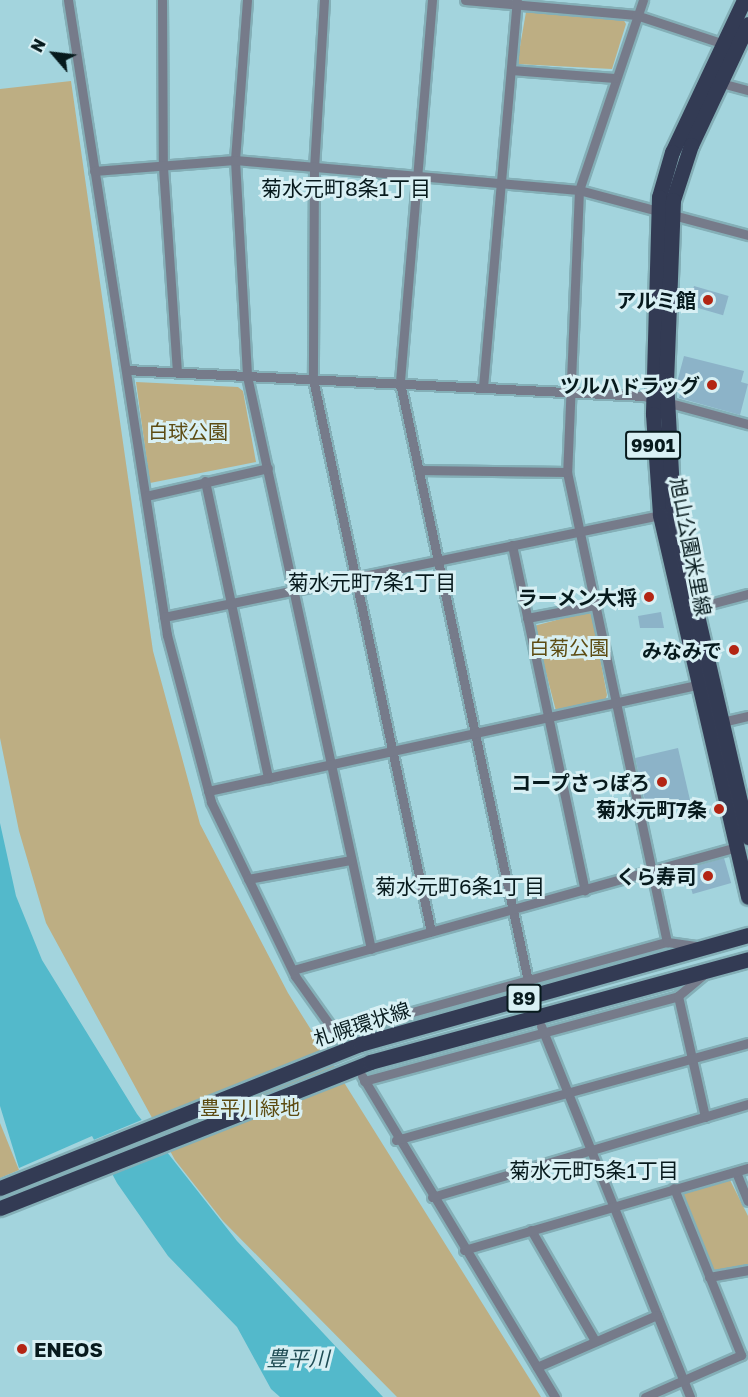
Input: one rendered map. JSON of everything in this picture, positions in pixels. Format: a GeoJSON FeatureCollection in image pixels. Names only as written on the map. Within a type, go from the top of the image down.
{"type":"FeatureCollection","features":[{"type":"Feature","properties":{"kind":"main road","name":"旭山公園米里線"},"geometry":{"type":"LineString","coordinates":[[664,213],[691,145],[720,83],[744,0]]}},
{"type":"Feature","properties":{"kind":"main road","name":"旭山公園米里線"},"geometry":{"type":"LineString","coordinates":[[748,24],[730,47],[672,152],[664,213],[660,401],[660,514],[706,683],[743,842],[748,897]]}},
{"type":"Feature","properties":{"kind":"main road","name":"旭山公園米里線"},"geometry":{"type":"LineString","coordinates":[[660,401],[673,511],[695,608],[706,683],[722,722],[746,817],[743,842]]}},
{"type":"Feature","properties":{"kind":"main road","name":"札幌環状線"},"geometry":{"type":"LineString","coordinates":[[0,1188],[360,1044],[748,935]]}},
{"type":"Feature","properties":{"kind":"main road","name":"札幌環状線"},"geometry":{"type":"LineString","coordinates":[[0,1208],[370,1062],[748,959]]}},
{"type":"Feature","properties":{"kind":"street"},"geometry":{"type":"LineString","coordinates":[[68,0],[164,617],[208,791],[293,970],[337,1036],[529,984],[667,942],[706,948]]}},
{"type":"Feature","properties":{"kind":"street"},"geometry":{"type":"LineString","coordinates":[[162,0],[163,166],[177,372]]}},
{"type":"Feature","properties":{"kind":"street"},"geometry":{"type":"LineString","coordinates":[[247,0],[235,160],[247,376],[371,949]]}},
{"type":"Feature","properties":{"kind":"street"},"geometry":{"type":"LineString","coordinates":[[324,0],[314,167],[313,379],[431,932]]}},
{"type":"Feature","properties":{"kind":"street"},"geometry":{"type":"LineString","coordinates":[[432,0],[400,383],[529,984]]}},
{"type":"Feature","properties":{"kind":"street"},"geometry":{"type":"LineString","coordinates":[[465,0],[586,5],[636,15],[730,47]]}},
{"type":"Feature","properties":{"kind":"street"},"geometry":{"type":"LineString","coordinates":[[643,0],[636,15],[579,189],[567,472],[667,942]]}},
{"type":"Feature","properties":{"kind":"street"},"geometry":{"type":"LineString","coordinates":[[483,387],[517,2]]}},
{"type":"Feature","properties":{"kind":"street"},"geometry":{"type":"LineString","coordinates":[[511,70],[615,78]]}},
{"type":"Feature","properties":{"kind":"street"},"geometry":{"type":"LineString","coordinates":[[720,83],[748,90]]}},
{"type":"Feature","properties":{"kind":"street"},"geometry":{"type":"LineString","coordinates":[[94,171],[235,160],[579,189],[748,236]]}},
{"type":"Feature","properties":{"kind":"street"},"geometry":{"type":"LineString","coordinates":[[126,370],[571,392],[660,401],[748,424]]}},
{"type":"Feature","properties":{"kind":"street"},"geometry":{"type":"LineString","coordinates":[[146,496],[268,468]]}},
{"type":"Feature","properties":{"kind":"street"},"geometry":{"type":"LineString","coordinates":[[419,470],[567,472]]}},
{"type":"Feature","properties":{"kind":"street"},"geometry":{"type":"LineString","coordinates":[[205,481],[268,778]]}},
{"type":"Feature","properties":{"kind":"street"},"geometry":{"type":"LineString","coordinates":[[164,617],[232,605],[660,514]]}},
{"type":"Feature","properties":{"kind":"street"},"geometry":{"type":"LineString","coordinates":[[512,545],[585,890]]}},
{"type":"Feature","properties":{"kind":"street"},"geometry":{"type":"LineString","coordinates":[[695,608],[748,594]]}},
{"type":"Feature","properties":{"kind":"street"},"geometry":{"type":"LineString","coordinates":[[527,618],[595,605]]}},
{"type":"Feature","properties":{"kind":"street"},"geometry":{"type":"LineString","coordinates":[[208,791],[706,683]]}},
{"type":"Feature","properties":{"kind":"street"},"geometry":{"type":"LineString","coordinates":[[722,722],[748,716]]}},
{"type":"Feature","properties":{"kind":"street"},"geometry":{"type":"LineString","coordinates":[[293,970],[652,871],[743,842]]}},
{"type":"Feature","properties":{"kind":"street"},"geometry":{"type":"LineString","coordinates":[[248,879],[351,860]]}},
{"type":"Feature","properties":{"kind":"street"},"geometry":{"type":"LineString","coordinates":[[555,1397],[396,1140],[363,1078],[542,1029],[678,996],[706,972]]}},
{"type":"Feature","properties":{"kind":"street"},"geometry":{"type":"LineString","coordinates":[[678,996],[690,1059],[705,1117]]}},
{"type":"Feature","properties":{"kind":"street"},"geometry":{"type":"LineString","coordinates":[[542,1029],[690,1397]]}},
{"type":"Feature","properties":{"kind":"street"},"geometry":{"type":"LineString","coordinates":[[396,1140],[748,1043]]}},
{"type":"Feature","properties":{"kind":"street"},"geometry":{"type":"LineString","coordinates":[[432,1197],[748,1104]]}},
{"type":"Feature","properties":{"kind":"street"},"geometry":{"type":"LineString","coordinates":[[464,1250],[748,1168]]}},
{"type":"Feature","properties":{"kind":"street"},"geometry":{"type":"LineString","coordinates":[[736,1172],[748,1201]]}},
{"type":"Feature","properties":{"kind":"street"},"geometry":{"type":"LineString","coordinates":[[645,1397],[744,1356],[708,1277],[675,1188]]}},
{"type":"Feature","properties":{"kind":"street"},"geometry":{"type":"LineString","coordinates":[[531,1230],[595,1341]]}},
{"type":"Feature","properties":{"kind":"street"},"geometry":{"type":"LineString","coordinates":[[708,1277],[748,1270]]}},
{"type":"Feature","properties":{"kind":"street"},"geometry":{"type":"LineString","coordinates":[[537,1367],[657,1315]]}},
{"type":"Feature","properties":{"kind":"green space"},"geometry":{"type":"Polygon","coordinates":[[[526,12],[623,19],[626,24],[612,69],[517,64],[526,12]]]}},
{"type":"Feature","properties":{"kind":"green space","name":"豊平川緑地"},"geometry":{"type":"Polygon","coordinates":[[[71,81],[153,651],[200,824],[288,993],[541,1397],[397,1397],[223,1221],[175,1160],[46,923],[19,831],[0,738],[0,89],[71,81]]]}},
{"type":"Feature","properties":{"kind":"green space","name":"白球公園"},"geometry":{"type":"Polygon","coordinates":[[[136,382],[238,387],[243,391],[256,462],[150,483],[136,382]]]}},
{"type":"Feature","properties":{"kind":"green space","name":"白菊公園"},"geometry":{"type":"Polygon","coordinates":[[[587,612],[592,615],[607,695],[605,701],[556,711],[534,626],[587,612]]]}},
{"type":"Feature","properties":{"kind":"green space"},"geometry":{"type":"Polygon","coordinates":[[[0,1123],[19,1170],[0,1178],[0,1123]]]}},
{"type":"Feature","properties":{"kind":"green space"},"geometry":{"type":"Polygon","coordinates":[[[730,1180],[748,1216],[748,1264],[717,1272],[712,1270],[682,1197],[684,1192],[730,1180]]]}},
{"type":"Feature","properties":{"kind":"water","name":"豊平川"},"geometry":{"type":"Polygon","coordinates":[[[0,823],[16,896],[42,960],[137,1114],[237,1241],[383,1397],[280,1397],[271,1389],[237,1327],[168,1256],[117,1183],[92,1136],[19,1168],[0,1106],[0,823]]]}},
{"type":"Feature","properties":{"kind":"pier"},"geometry":{"type":"Polygon","coordinates":[[[144,1119],[168,1152],[109,1175],[91,1141],[144,1119]]]}},
{"type":"Feature","properties":{"kind":"building","name":"アルミ館"},"geometry":{"type":"Polygon","coordinates":[[[694,286],[729,296],[723,315],[688,305],[694,286]]]}},
{"type":"Feature","properties":{"kind":"building","name":"ツルハドラッグ"},"geometry":{"type":"Polygon","coordinates":[[[684,356],[744,371],[741,382],[748,384],[740,415],[679,398],[682,387],[676,386],[684,356]]]}},
{"type":"Feature","properties":{"kind":"building"},"geometry":{"type":"Polygon","coordinates":[[[661,612],[664,628],[640,628],[638,616],[661,612]]]}},
{"type":"Feature","properties":{"kind":"building","name":"コープさっぽろ"},"geometry":{"type":"Polygon","coordinates":[[[678,748],[691,805],[648,814],[635,758],[678,748]]]}},
{"type":"Feature","properties":{"kind":"building","name":"くら寿司"},"geometry":{"type":"Polygon","coordinates":[[[724,858],[731,883],[693,894],[686,869],[724,858]]]}},
{"type":"Feature","properties":{"kind":"tunnel"},"geometry":{"type":"LineString","coordinates":[[339,1038],[359,1072]]}},
{"type":"Feature","properties":{"kind":"place","name":"アルミ館"},"geometry":{"type":"Point","coordinates":[708,300]}},
{"type":"Feature","properties":{"kind":"place","name":"ツルハドラッグ"},"geometry":{"type":"Point","coordinates":[712,385]}},
{"type":"Feature","properties":{"kind":"place","name":"ラーメン大将"},"geometry":{"type":"Point","coordinates":[649,597]}},
{"type":"Feature","properties":{"kind":"place","name":"みなみで"},"geometry":{"type":"Point","coordinates":[734,650]}},
{"type":"Feature","properties":{"kind":"place","name":"コープさっぽろ"},"geometry":{"type":"Point","coordinates":[662,782]}},
{"type":"Feature","properties":{"kind":"place","name":"菊水元町7条"},"geometry":{"type":"Point","coordinates":[719,809]}},
{"type":"Feature","properties":{"kind":"place","name":"くら寿司"},"geometry":{"type":"Point","coordinates":[708,876]}},
{"type":"Feature","properties":{"kind":"place","name":"ENEOS"},"geometry":{"type":"Point","coordinates":[22,1349]}},
{"type":"Feature","properties":{"kind":"district","name":"菊水元町8条1丁目"},"geometry":{"type":"Point","coordinates":[346,188]}},
{"type":"Feature","properties":{"kind":"district","name":"菊水元町7条1丁目"},"geometry":{"type":"Point","coordinates":[372,582]}},
{"type":"Feature","properties":{"kind":"district","name":"菊水元町6条1丁目"},"geometry":{"type":"Point","coordinates":[460,886]}},
{"type":"Feature","properties":{"kind":"district","name":"菊水元町5条1丁目"},"geometry":{"type":"Point","coordinates":[594,1170]}}]}
